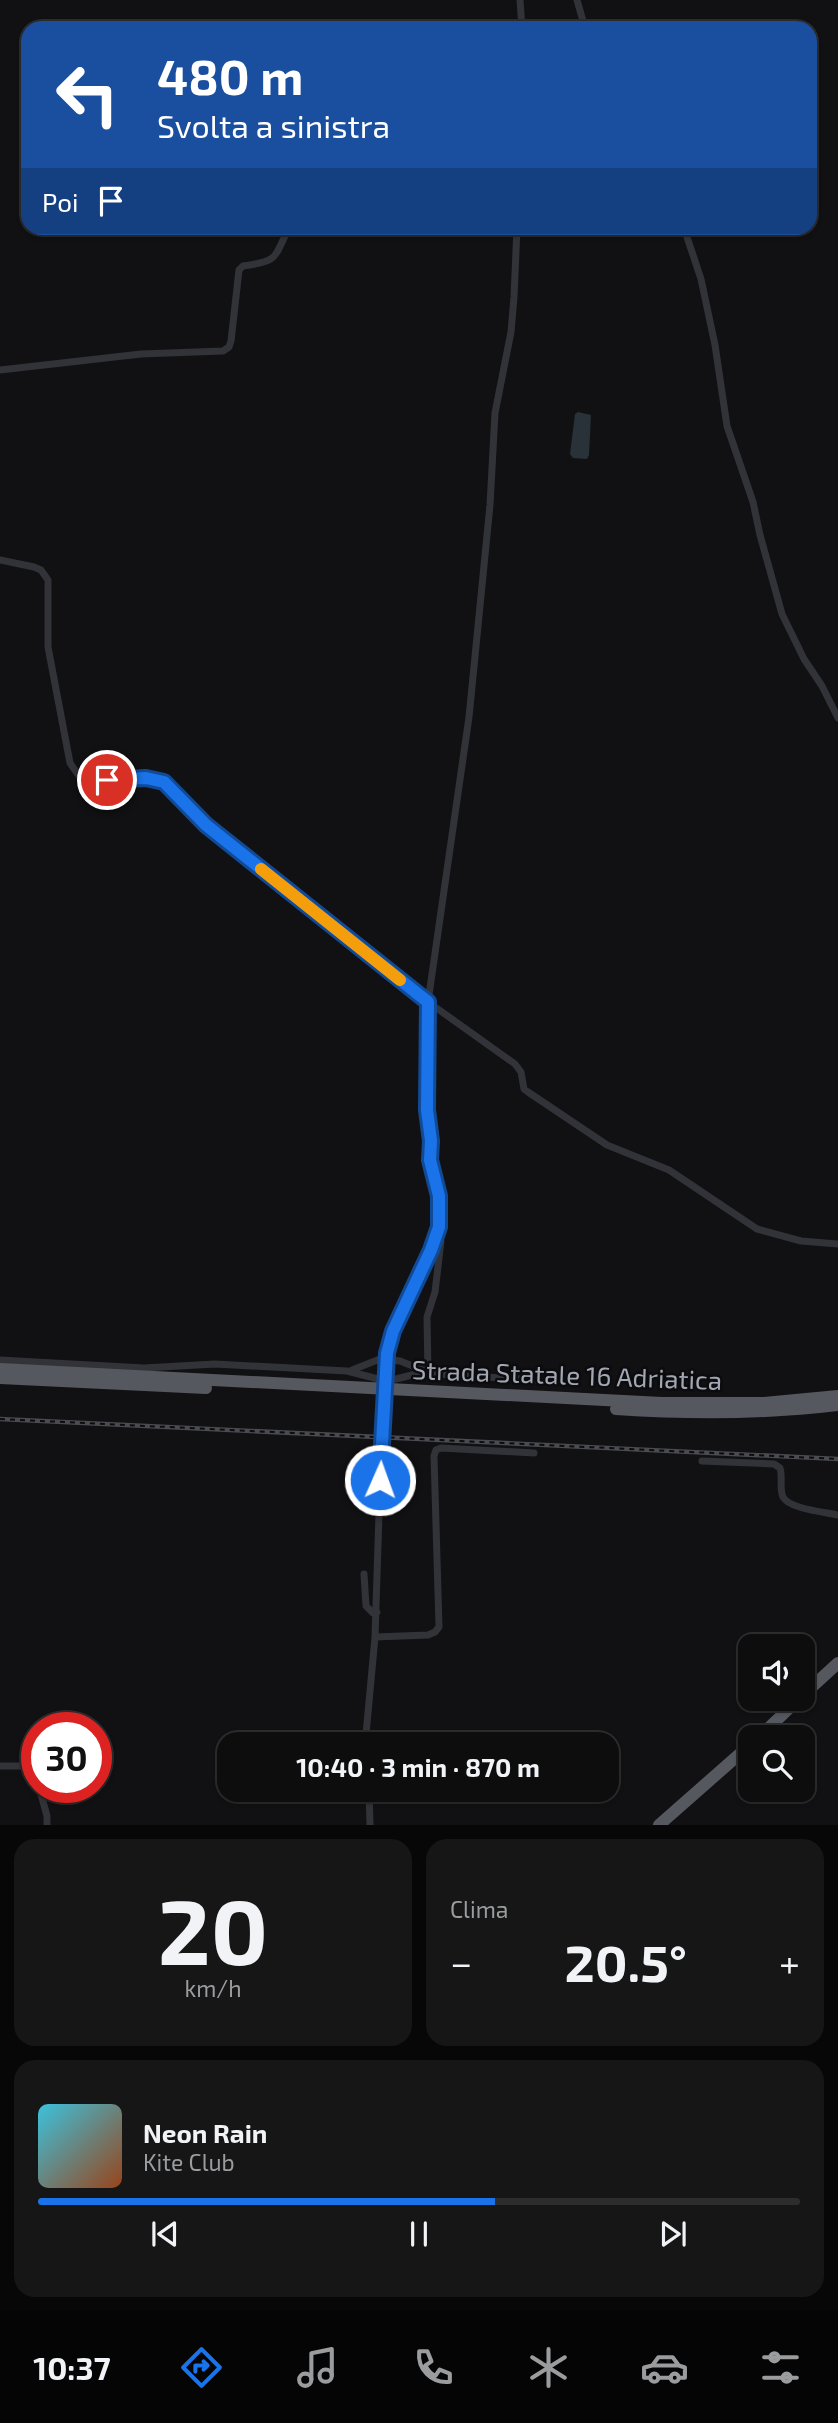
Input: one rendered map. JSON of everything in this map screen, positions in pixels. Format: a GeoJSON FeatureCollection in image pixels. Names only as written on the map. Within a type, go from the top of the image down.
{"type":"FeatureCollection","features":[{"type":"Feature","properties":{"kind":"highway","name":"Strada Statale 16 Adriatica"},"geometry":{"type":"LineString","coordinates":[[0,1369],[662,1403],[764,1403],[838,1396]]}},
{"type":"Feature","properties":{"kind":"highway","name":"Strada Statale 16 Adriatica"},"geometry":{"type":"LineString","coordinates":[[0,1378],[660,1412],[764,1411],[838,1405]]}},
{"type":"Feature","properties":{"kind":"highway"},"geometry":{"type":"LineString","coordinates":[[815,1684],[838,1663]]}},
{"type":"Feature","properties":{"kind":"highway"},"geometry":{"type":"LineString","coordinates":[[772,1725],[786,1711]]}},
{"type":"Feature","properties":{"kind":"highway"},"geometry":{"type":"LineString","coordinates":[[659,1825],[738,1755]]}},
{"type":"Feature","properties":{"kind":"street"},"geometry":{"type":"LineString","coordinates":[[520,0],[522,21]]}},
{"type":"Feature","properties":{"kind":"street"},"geometry":{"type":"LineString","coordinates":[[577,0],[583,21]]}},
{"type":"Feature","properties":{"kind":"street"},"geometry":{"type":"LineString","coordinates":[[0,370],[128,356],[223,351],[229,347],[231,341],[239,270],[243,265],[266,263],[274,259],[286,235]]}},
{"type":"Feature","properties":{"kind":"street"},"geometry":{"type":"LineString","coordinates":[[366,1732],[376,1637],[381,1452],[387,1353],[400,1313],[436,1238],[440,1212],[430,1160],[431,1141],[427,1110],[428,1002],[469,717],[490,505],[495,413],[511,332],[517,235]]}},
{"type":"Feature","properties":{"kind":"street"},"geometry":{"type":"LineString","coordinates":[[686,235],[701,279],[729,434],[753,502],[782,614],[838,718]]}},
{"type":"Feature","properties":{"kind":"street"},"geometry":{"type":"LineString","coordinates":[[0,560],[34,567],[41,570],[48,580],[46,632],[49,654],[70,763],[75,773],[96,780],[146,778],[164,782],[206,825],[428,1002],[515,1064],[521,1072],[524,1089],[607,1145],[669,1170],[757,1229],[801,1241],[838,1244]]}},
{"type":"Feature","properties":{"kind":"street"},"geometry":{"type":"LineString","coordinates":[[428,1373],[427,1317],[435,1292],[441,1252],[441,1241],[436,1238]]}},
{"type":"Feature","properties":{"kind":"street"},"geometry":{"type":"LineString","coordinates":[[347,1371],[380,1359],[400,1360],[437,1376],[535,1380]]}},
{"type":"Feature","properties":{"kind":"street"},"geometry":{"type":"LineString","coordinates":[[0,1360],[144,1368],[215,1364],[347,1371],[378,1379],[396,1379],[428,1373]]}},
{"type":"Feature","properties":{"kind":"street"},"geometry":{"type":"LineString","coordinates":[[376,1637],[428,1635],[439,1627],[434,1456],[436,1450],[441,1448],[534,1453]]}},
{"type":"Feature","properties":{"kind":"street"},"geometry":{"type":"LineString","coordinates":[[702,1461],[774,1464],[780,1468],[781,1490],[789,1504],[838,1515]]}},
{"type":"Feature","properties":{"kind":"street"},"geometry":{"type":"LineString","coordinates":[[365,1574],[366,1606],[373,1613],[377,1612]]}},
{"type":"Feature","properties":{"kind":"street"},"geometry":{"type":"LineString","coordinates":[[0,1766],[21,1766]]}},
{"type":"Feature","properties":{"kind":"street"},"geometry":{"type":"LineString","coordinates":[[369,1802],[370,1825]]}},
{"type":"Feature","properties":{"kind":"street"},"geometry":{"type":"LineString","coordinates":[[43,1803],[47,1825]]}},
{"type":"Feature","properties":{"kind":"shaded area"},"geometry":{"type":"Polygon","coordinates":[[[578,412],[591,415],[587,459],[573,458],[570,454],[575,414],[578,412]]]}},
{"type":"Feature","properties":{"kind":"railway"},"geometry":{"type":"LineString","coordinates":[[0,1419],[838,1459]]}},
{"type":"Feature","properties":{"kind":"slow traffic"},"geometry":{"type":"LineString","coordinates":[[261,869],[400,980]]}},
{"type":"Feature","properties":{"kind":"route"},"geometry":{"type":"LineString","coordinates":[[107,780],[146,778],[164,782],[202,822],[428,1002],[427,1110],[431,1141],[430,1160],[439,1196],[439,1227],[431,1250],[400,1313],[387,1353],[380,1480]]}}]}
